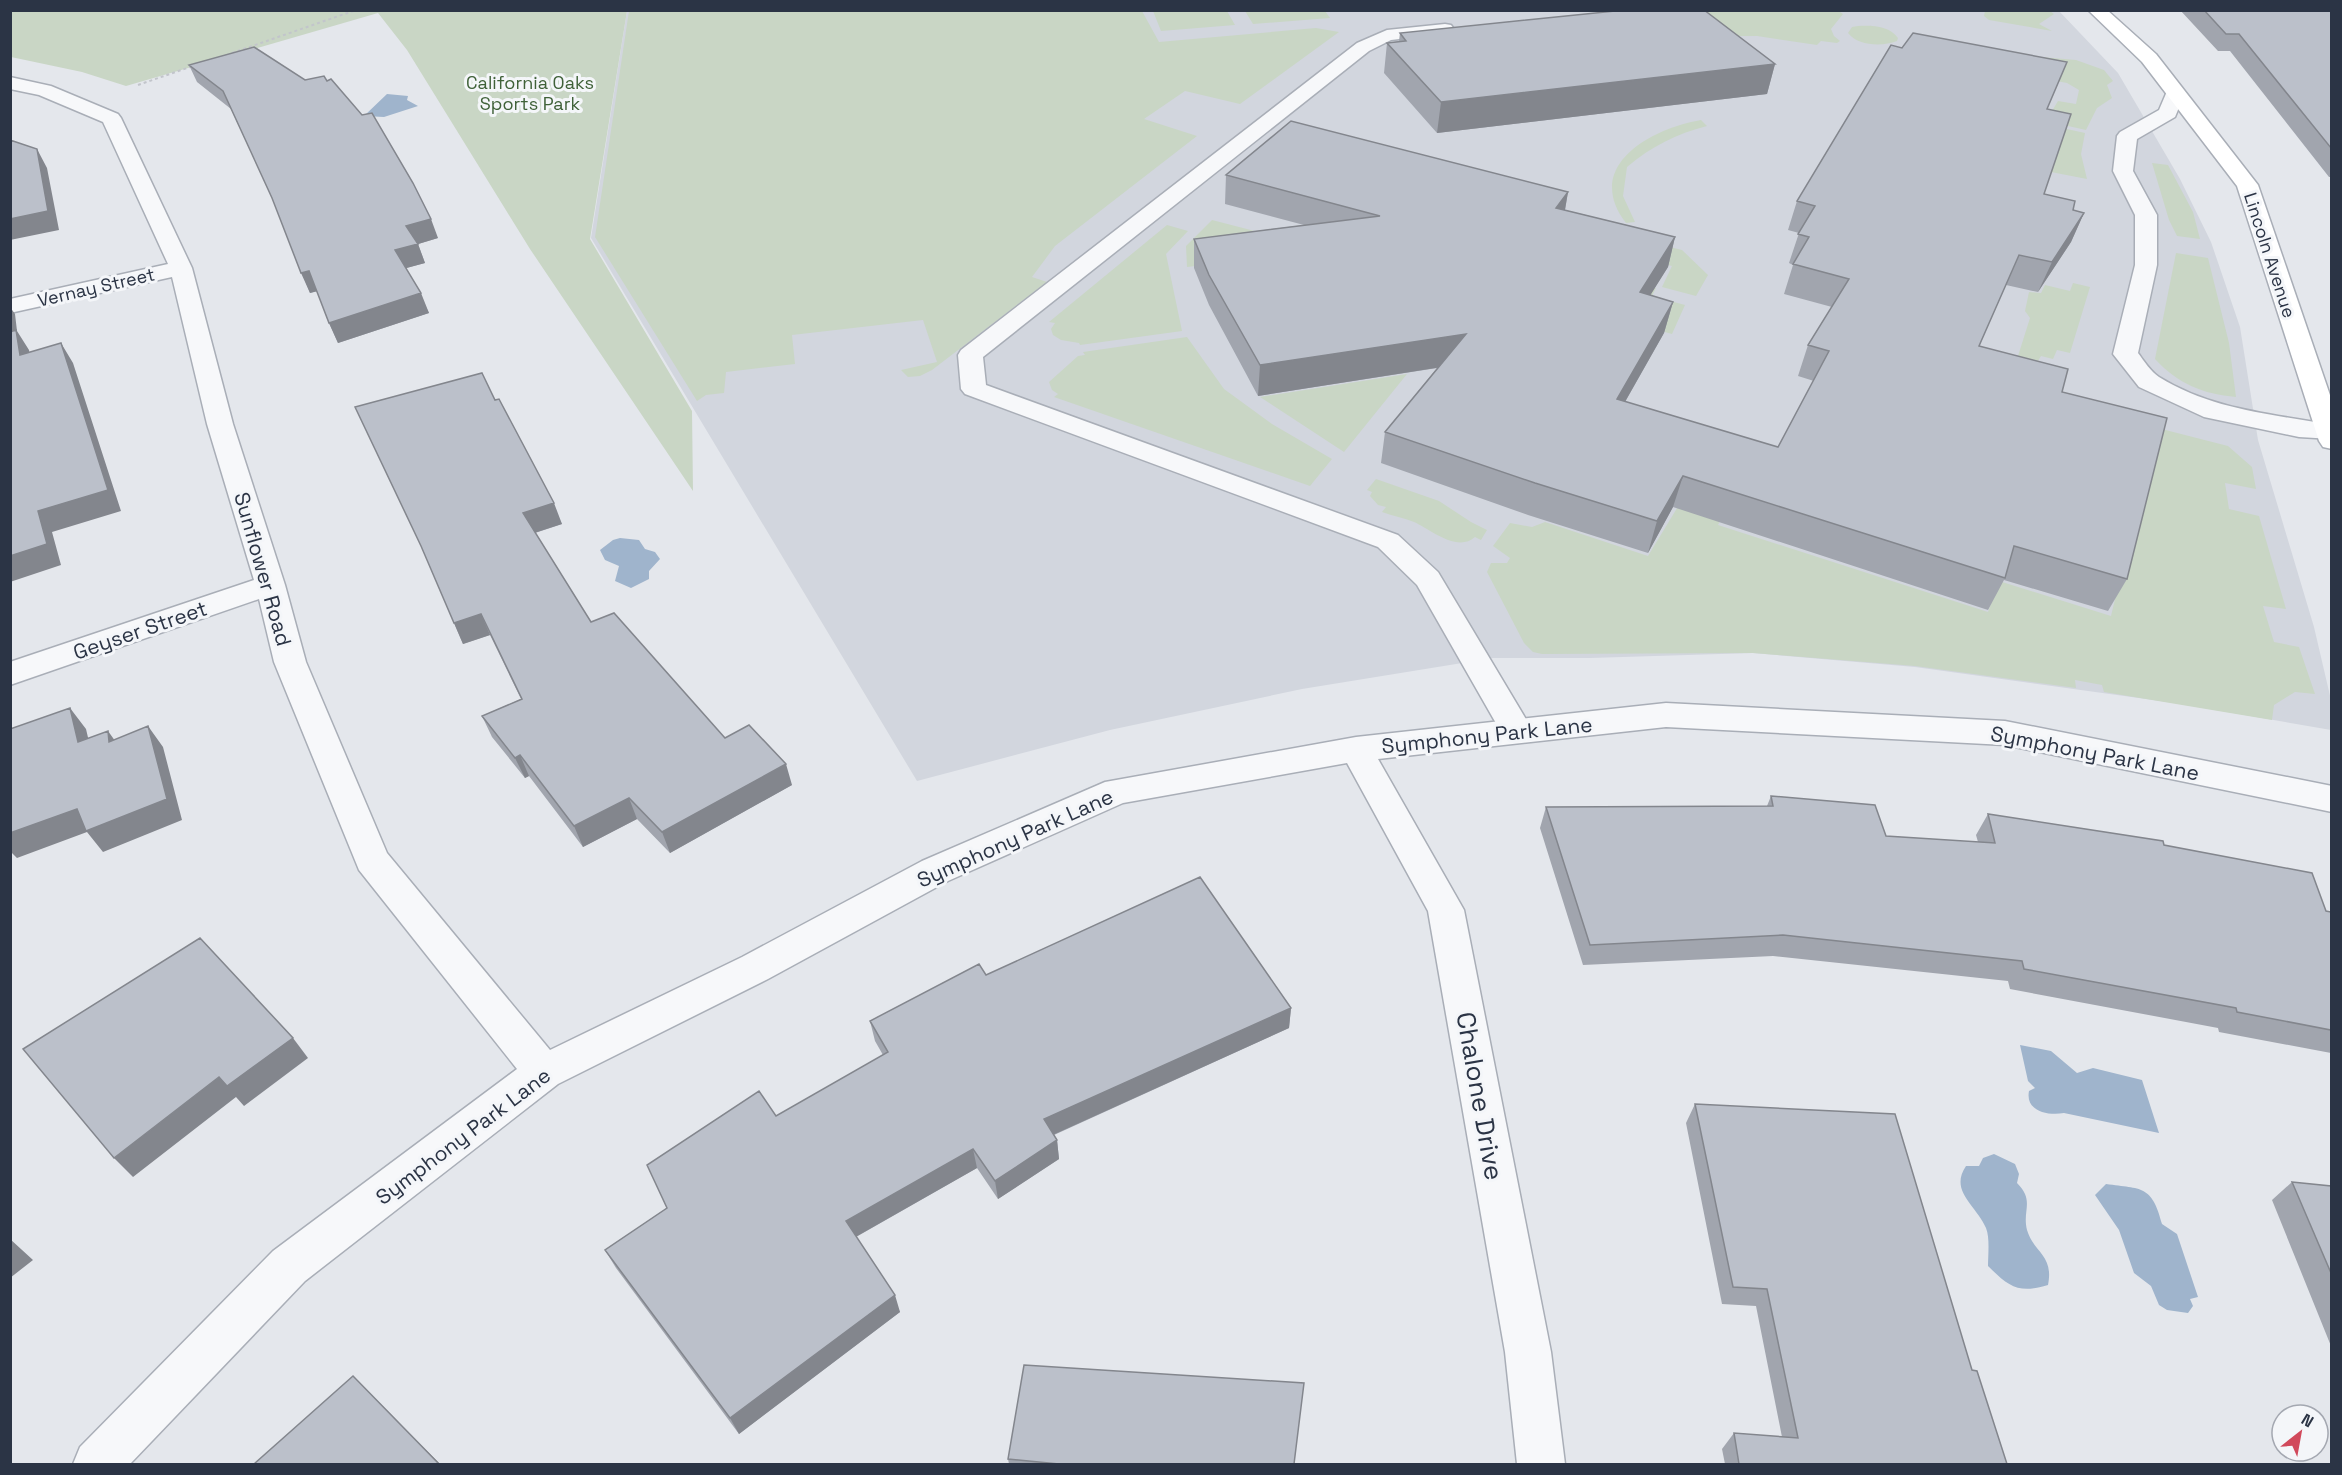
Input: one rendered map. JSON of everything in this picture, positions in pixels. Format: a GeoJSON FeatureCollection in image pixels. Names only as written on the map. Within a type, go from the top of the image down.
{"type":"FeatureCollection","features":[{"type":"Feature","properties":{"kind":"street","name":"Lincoln Avenue"},"geometry":{"type":"LineString","coordinates":[[2096,10],[2149,58],[2247,185],[2330,437]]}},
{"type":"Feature","properties":{"kind":"street"},"geometry":{"type":"LineString","coordinates":[[1464,27],[1387,35],[1363,47],[970,355],[974,389],[1388,541],[1428,579],[1517,731]]}},
{"type":"Feature","properties":{"kind":"street","name":"Sunflower Road"},"geometry":{"type":"LineString","coordinates":[[10,83],[44,90],[111,118],[181,268],[220,424],[270,585],[290,662],[372,860],[544,1072]]}},
{"type":"Feature","properties":{"kind":"street"},"geometry":{"type":"LineString","coordinates":[[2175,93],[2168,113],[2127,136],[2123,171],[2146,216],[2146,265],[2125,354],[2148,382],[2213,411],[2330,437]]}},
{"type":"Feature","properties":{"kind":"street","name":"Vernay Street"},"geometry":{"type":"LineString","coordinates":[[10,306],[181,268]]}},
{"type":"Feature","properties":{"kind":"street","name":"Geyser Street"},"geometry":{"type":"LineString","coordinates":[[10,674],[270,585]]}},
{"type":"Feature","properties":{"kind":"street","name":"Symphony Park Lane"},"geometry":{"type":"LineString","coordinates":[[97,1464],[289,1266],[544,1072],[755,968],[935,871],[1117,791],[1356,749],[1666,715],[2005,733],[2331,799]]}},
{"type":"Feature","properties":{"kind":"street","name":"Chalone Drive"},"geometry":{"type":"LineString","coordinates":[[1356,749],[1446,910],[1528,1352],[1541,1464]]}},
{"type":"Feature","properties":{"kind":"path"},"geometry":{"type":"LineString","coordinates":[[224,56],[356,10]]}},
{"type":"Feature","properties":{"kind":"path"},"geometry":{"type":"LineString","coordinates":[[77,104],[202,63]]}},
{"type":"Feature","properties":{"kind":"shaded area"},"geometry":{"type":"Polygon","coordinates":[[[627,11],[2059,11],[2118,73],[2180,179],[2211,242],[2240,327],[2258,440],[2314,627],[2331,700],[2331,730],[2182,704],[1915,667],[1753,653],[1590,658],[1493,658],[1302,689],[1110,730],[917,781],[591,238],[627,11]]]}},
{"type":"Feature","properties":{"kind":"green space"},"geometry":{"type":"Polygon","coordinates":[[[1837,10],[1843,14],[1831,29],[1840,41],[1837,43],[1821,41],[1817,45],[1757,36],[1462,38],[1718,11],[1837,10]]]}},
{"type":"Feature","properties":{"kind":"green space","name":"California Oaks Sports Park"},"geometry":{"type":"Polygon","coordinates":[[[11,11],[627,11],[590,239],[692,411],[693,491],[530,249],[407,50],[378,13],[126,86],[82,72],[11,57],[11,11]]]}},
{"type":"Feature","properties":{"kind":"green space"},"geometry":{"type":"Polygon","coordinates":[[[629,11],[1142,11],[1159,42],[1316,28],[1339,32],[1240,104],[1185,91],[1144,119],[1197,136],[1055,246],[1032,277],[1047,282],[932,370],[920,376],[908,377],[901,370],[937,362],[923,320],[792,335],[795,364],[726,372],[724,393],[706,395],[697,401],[595,237],[629,11]]]}},
{"type":"Feature","properties":{"kind":"green space"},"geometry":{"type":"Polygon","coordinates":[[[1153,11],[1227,11],[1235,25],[1161,31],[1153,11]]]}},
{"type":"Feature","properties":{"kind":"green space"},"geometry":{"type":"Polygon","coordinates":[[[1245,11],[1325,11],[1330,18],[1253,24],[1245,11]]]}},
{"type":"Feature","properties":{"kind":"green space"},"geometry":{"type":"Polygon","coordinates":[[[1985,11],[2050,11],[2054,14],[2039,24],[2052,31],[1989,20],[1984,16],[1985,11]]]}},
{"type":"Feature","properties":{"kind":"green space"},"geometry":{"type":"Polygon","coordinates":[[[1875,26],[1886,29],[1895,34],[1897,41],[1878,45],[1858,41],[1848,33],[1852,27],[1875,26]]]}},
{"type":"Feature","properties":{"kind":"green space"},"geometry":{"type":"Polygon","coordinates":[[[2041,57],[2076,60],[2104,70],[2113,81],[2107,85],[2112,98],[2097,108],[2086,130],[2046,121],[2058,101],[2076,104],[2079,90],[2067,83],[1943,59],[2041,57]]]}},
{"type":"Feature","properties":{"kind":"green space"},"geometry":{"type":"Polygon","coordinates":[[[1701,120],[1707,126],[1665,142],[1627,167],[1623,196],[1635,222],[1626,223],[1615,203],[1612,184],[1617,167],[1644,141],[1662,131],[1701,120]]]}},
{"type":"Feature","properties":{"kind":"green space"},"geometry":{"type":"Polygon","coordinates":[[[2053,126],[2085,133],[2081,154],[2087,179],[2051,172],[2062,141],[2053,126]]]}},
{"type":"Feature","properties":{"kind":"green space"},"geometry":{"type":"Polygon","coordinates":[[[2152,163],[2168,165],[2193,212],[2200,239],[2177,236],[2169,220],[2152,163]]]}},
{"type":"Feature","properties":{"kind":"green space"},"geometry":{"type":"Polygon","coordinates":[[[1212,220],[1328,250],[1187,267],[1186,246],[1212,220]]]}},
{"type":"Feature","properties":{"kind":"green space"},"geometry":{"type":"Polygon","coordinates":[[[1167,225],[1188,231],[1166,254],[1182,331],[1080,345],[1061,340],[1053,335],[1051,329],[1055,323],[1049,322],[1167,225]]]}},
{"type":"Feature","properties":{"kind":"green space"},"geometry":{"type":"Polygon","coordinates":[[[1641,240],[1682,250],[1708,275],[1696,296],[1662,287],[1672,266],[1629,255],[1641,240]]]}},
{"type":"Feature","properties":{"kind":"green space"},"geometry":{"type":"Polygon","coordinates":[[[2176,253],[2208,258],[2229,343],[2236,397],[2192,386],[2173,375],[2155,359],[2176,253]]]}},
{"type":"Feature","properties":{"kind":"green space"},"geometry":{"type":"Polygon","coordinates":[[[2073,283],[2090,287],[2070,353],[2057,350],[2053,359],[2041,356],[2038,361],[2018,356],[2030,318],[2025,311],[2029,292],[2041,293],[2045,285],[2070,291],[2073,283]]]}},
{"type":"Feature","properties":{"kind":"green space"},"geometry":{"type":"Polygon","coordinates":[[[1656,288],[1652,296],[1685,305],[1672,334],[1617,319],[1635,291],[1656,288]]]}},
{"type":"Feature","properties":{"kind":"green space"},"geometry":{"type":"Polygon","coordinates":[[[1187,337],[1224,389],[1272,424],[1332,459],[1310,486],[1054,397],[1058,394],[1052,390],[1049,382],[1078,356],[1085,355],[1083,352],[1187,337]]]}},
{"type":"Feature","properties":{"kind":"green space"},"geometry":{"type":"Polygon","coordinates":[[[1407,374],[1344,452],[1260,397],[1407,374]]]}},
{"type":"Feature","properties":{"kind":"green space"},"geometry":{"type":"Polygon","coordinates":[[[2056,402],[2228,446],[2252,467],[2256,489],[2225,483],[2229,509],[2259,516],[2286,609],[2263,606],[2274,642],[2299,647],[2315,694],[2295,692],[2274,705],[2272,720],[2104,692],[2102,685],[2075,680],[2076,688],[1915,666],[1753,653],[1542,654],[1533,652],[1524,643],[1487,572],[1491,563],[1507,563],[1510,558],[1493,546],[1510,523],[1532,527],[1545,522],[1648,556],[1705,462],[1744,474],[1718,525],[1988,612],[1999,581],[2111,616],[2151,449],[2056,402]]]}},
{"type":"Feature","properties":{"kind":"green space"},"geometry":{"type":"Polygon","coordinates":[[[1376,479],[1439,501],[1487,530],[1481,540],[1475,537],[1468,541],[1452,541],[1414,522],[1382,512],[1386,507],[1378,505],[1370,496],[1372,492],[1367,490],[1376,479]]]}},
{"type":"Feature","properties":{"kind":"water"},"geometry":{"type":"Polygon","coordinates":[[[387,94],[408,96],[407,100],[418,106],[384,117],[364,116],[387,94]]]}},
{"type":"Feature","properties":{"kind":"water"},"geometry":{"type":"Polygon","coordinates":[[[620,538],[639,540],[645,549],[655,552],[660,559],[649,571],[649,579],[631,588],[615,581],[619,566],[605,560],[600,550],[613,540],[620,538]]]}},
{"type":"Feature","properties":{"kind":"water"},"geometry":{"type":"Polygon","coordinates":[[[2020,1045],[2051,1051],[2077,1073],[2093,1068],[2142,1080],[2159,1133],[2064,1113],[2045,1113],[2034,1108],[2029,1098],[2029,1091],[2035,1088],[2028,1081],[2020,1045]]]}},
{"type":"Feature","properties":{"kind":"water"},"geometry":{"type":"Polygon","coordinates":[[[1994,1154],[2015,1164],[2019,1174],[2017,1183],[2027,1201],[2027,1230],[2046,1260],[2048,1285],[2029,1289],[2015,1287],[1988,1266],[1986,1228],[1962,1191],[1961,1183],[1966,1166],[1979,1166],[1983,1158],[1994,1154]]]}},
{"type":"Feature","properties":{"kind":"water"},"geometry":{"type":"Polygon","coordinates":[[[2106,1184],[2144,1191],[2154,1202],[2162,1224],[2177,1234],[2198,1297],[2190,1299],[2193,1306],[2188,1313],[2167,1310],[2159,1305],[2151,1286],[2134,1273],[2119,1230],[2095,1195],[2106,1184]]]}},
{"type":"Feature","properties":{"kind":"building"},"geometry":{"type":"Polygon","coordinates":[[[1625,10],[1704,10],[1775,64],[1441,102],[1387,43],[1406,41],[1400,33],[1625,10]]]}},
{"type":"Feature","properties":{"kind":"building"},"geometry":{"type":"Polygon","coordinates":[[[2204,10],[2331,10],[2331,148],[2239,34],[2226,34],[2204,10]]]}},
{"type":"Feature","properties":{"kind":"building"},"geometry":{"type":"Polygon","coordinates":[[[1913,33],[2067,62],[2047,109],[2071,114],[2044,194],[2075,201],[2073,210],[2084,213],[2052,262],[2019,255],[1979,346],[2068,369],[2062,392],[2167,418],[2127,579],[2014,546],[2005,578],[1683,476],[1657,521],[1535,483],[1385,432],[1466,334],[1260,365],[1209,275],[1194,239],[1380,216],[1226,175],[1291,121],[1568,192],[1556,208],[1675,237],[1640,292],[1673,302],[1617,399],[1778,447],[1829,351],[1808,345],[1849,279],[1793,264],[1809,237],[1798,234],[1815,206],[1797,201],[1891,45],[1902,48],[1913,33]]]}},
{"type":"Feature","properties":{"kind":"building"},"geometry":{"type":"Polygon","coordinates":[[[254,47],[305,80],[324,76],[327,81],[331,79],[362,115],[372,113],[431,219],[406,226],[418,244],[395,250],[421,293],[329,323],[309,271],[301,273],[272,198],[223,91],[189,65],[254,47]]]}},
{"type":"Feature","properties":{"kind":"building"},"geometry":{"type":"Polygon","coordinates":[[[10,140],[37,149],[48,211],[10,219],[10,140]]]}},
{"type":"Feature","properties":{"kind":"building"},"geometry":{"type":"Polygon","coordinates":[[[16,330],[20,355],[61,343],[108,490],[38,511],[47,544],[10,556],[10,332],[16,330]]]}},
{"type":"Feature","properties":{"kind":"building"},"geometry":{"type":"Polygon","coordinates":[[[482,373],[495,400],[499,399],[554,503],[523,513],[591,622],[614,613],[725,738],[749,725],[786,764],[662,832],[629,798],[574,826],[520,755],[515,758],[482,716],[522,699],[481,614],[454,623],[421,546],[355,407],[482,373]]]}},
{"type":"Feature","properties":{"kind":"building"},"geometry":{"type":"Polygon","coordinates":[[[70,708],[78,742],[108,731],[109,742],[148,726],[167,799],[86,831],[77,809],[10,833],[10,729],[70,708]]]}},
{"type":"Feature","properties":{"kind":"building"},"geometry":{"type":"Polygon","coordinates":[[[1771,796],[1875,805],[1886,836],[1995,843],[1988,814],[2163,841],[2164,845],[2312,873],[2326,911],[2331,912],[2331,1030],[2237,1012],[2236,1008],[2024,969],[2022,961],[1783,935],[1590,945],[1546,807],[1773,806],[1771,796]]]}},
{"type":"Feature","properties":{"kind":"building"},"geometry":{"type":"Polygon","coordinates":[[[1200,877],[1291,1008],[1044,1119],[1057,1140],[995,1181],[973,1149],[846,1221],[895,1295],[730,1418],[605,1250],[667,1208],[647,1165],[759,1091],[776,1116],[888,1052],[870,1021],[979,964],[986,975],[1200,877]]]}},
{"type":"Feature","properties":{"kind":"building"},"geometry":{"type":"Polygon","coordinates":[[[200,938],[293,1038],[227,1086],[219,1077],[114,1158],[23,1049],[200,938]]]}},
{"type":"Feature","properties":{"kind":"building"},"geometry":{"type":"Polygon","coordinates":[[[1695,1104],[1895,1114],[1972,1370],[1977,1371],[2007,1464],[1739,1464],[1734,1433],[1798,1438],[1767,1289],[1733,1287],[1695,1104]]]}},
{"type":"Feature","properties":{"kind":"building"},"geometry":{"type":"Polygon","coordinates":[[[2292,1182],[2331,1186],[2331,1273],[2292,1182]]]}},
{"type":"Feature","properties":{"kind":"building"},"geometry":{"type":"Polygon","coordinates":[[[1024,1365],[1304,1383],[1294,1464],[1059,1464],[1008,1459],[1024,1365]]]}},
{"type":"Feature","properties":{"kind":"building"},"geometry":{"type":"Polygon","coordinates":[[[353,1376],[439,1464],[254,1464],[353,1376]]]}}]}
